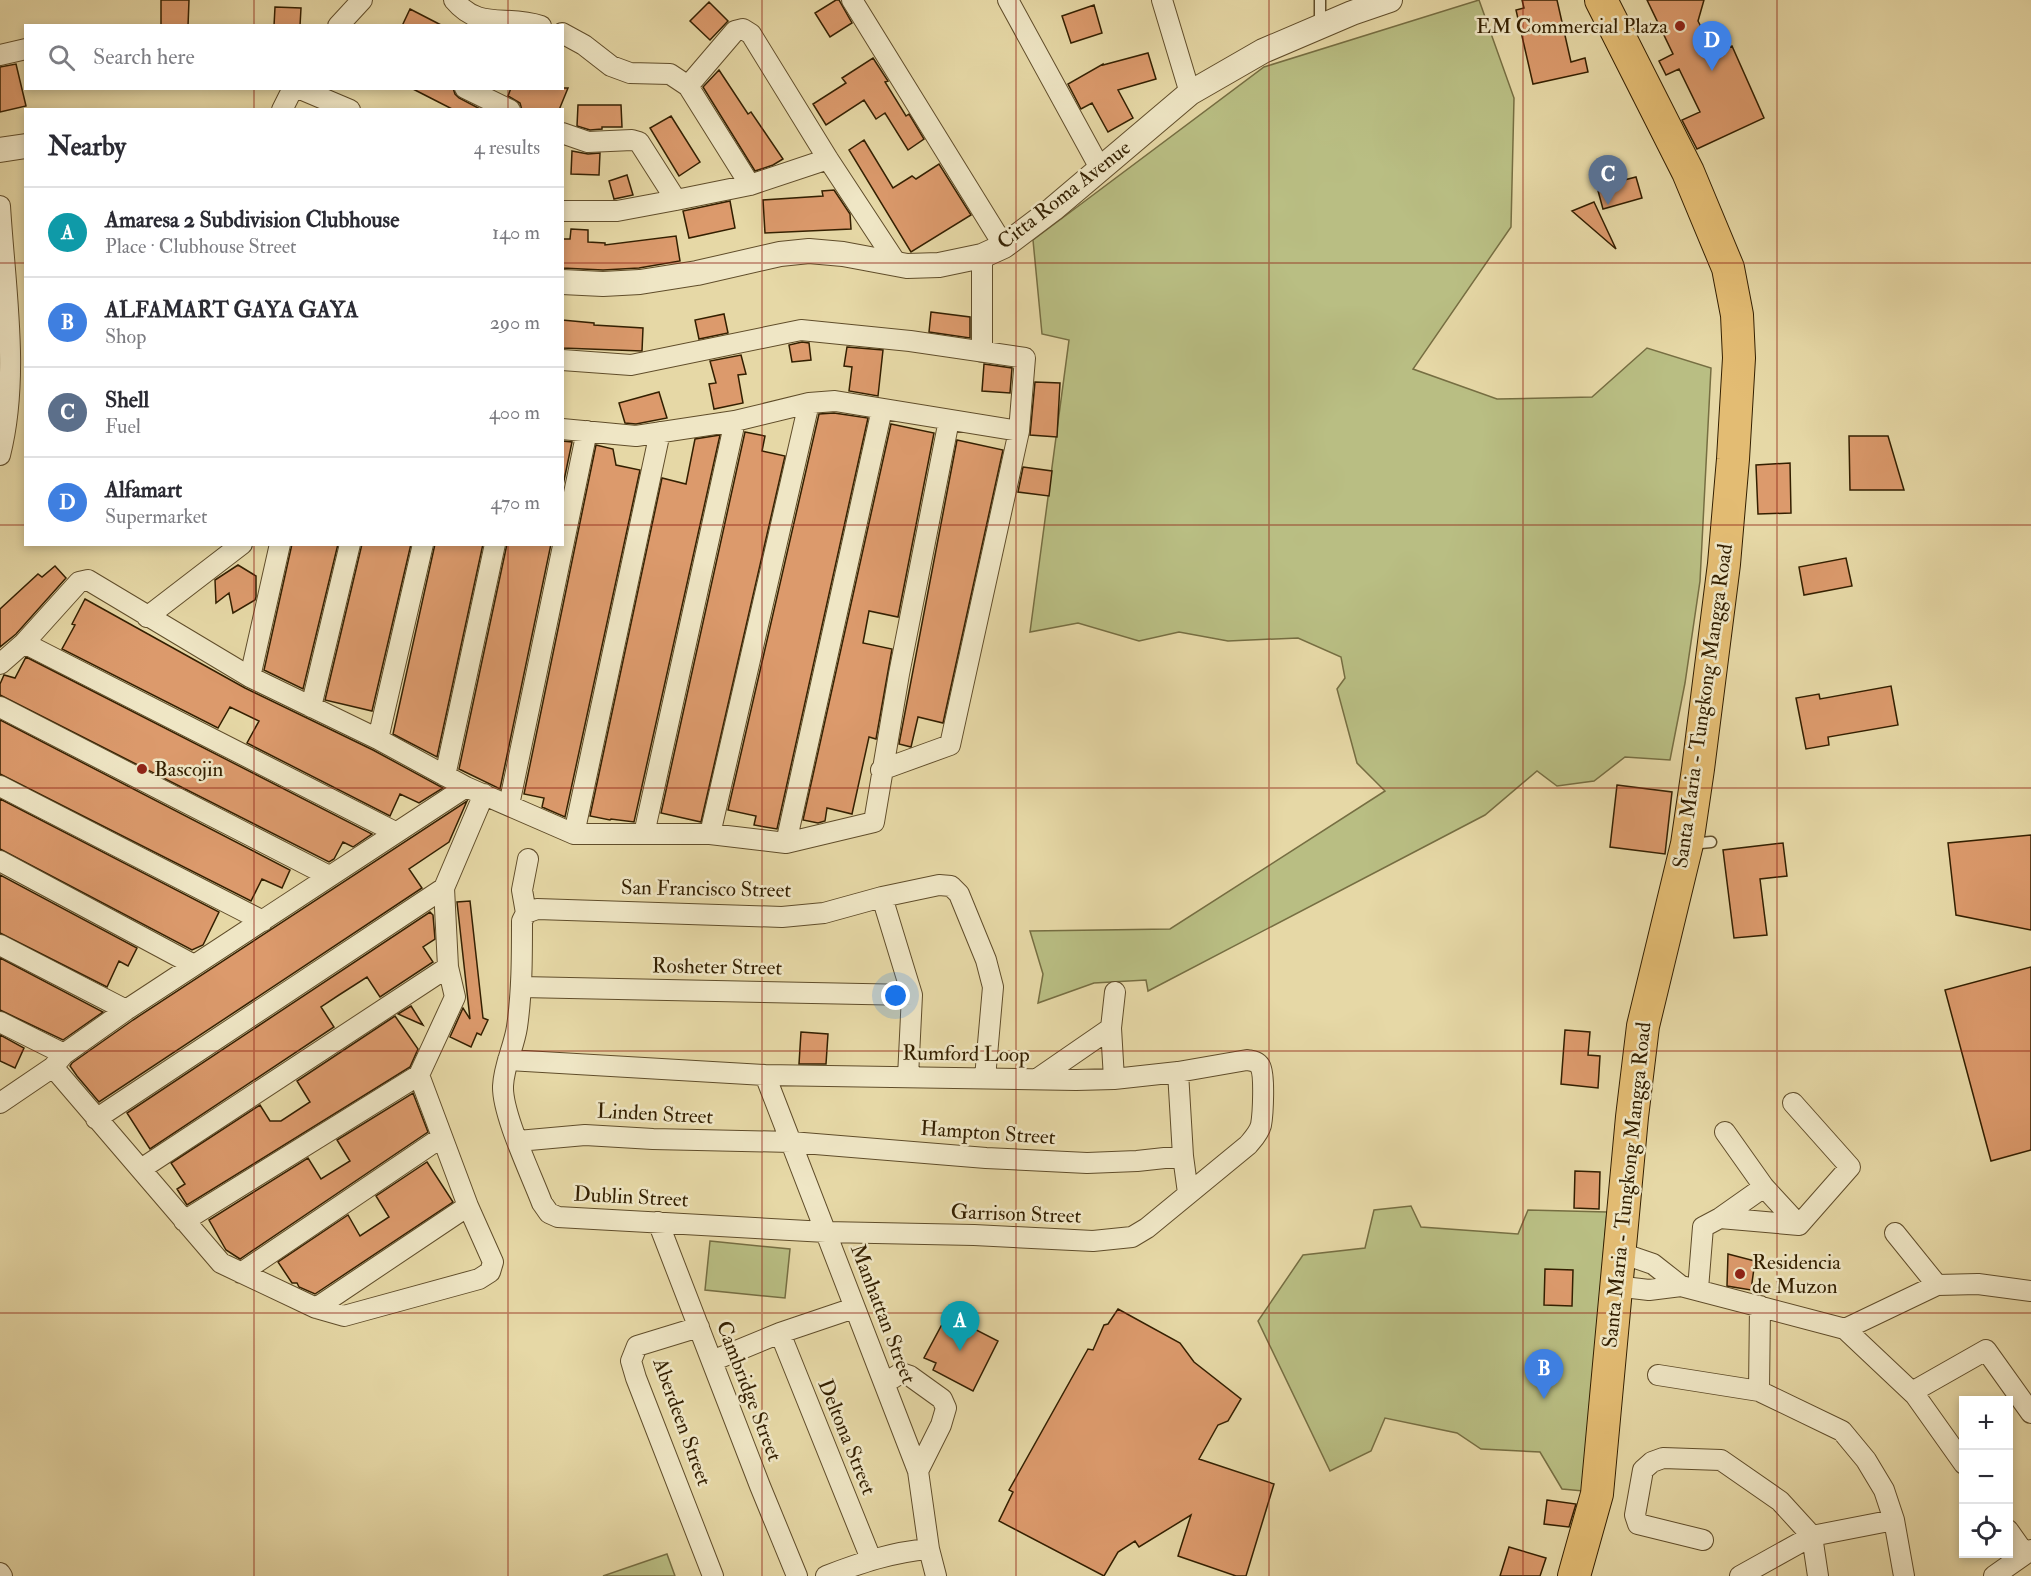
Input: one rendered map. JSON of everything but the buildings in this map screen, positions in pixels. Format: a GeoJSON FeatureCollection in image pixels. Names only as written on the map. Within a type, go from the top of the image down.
{"type":"FeatureCollection","features":[{"type":"Feature","properties":{"kind":"main road","name":"Santa Maria - Tungkong Mangga Road"},"geometry":{"type":"LineString","coordinates":[[1574,1576],[1597,1494],[1618,1252],[1643,1026],[1699,843],[1733,459],[1739,358],[1737,315],[1728,268],[1688,172],[1601,0]]}},
{"type":"Feature","properties":{"kind":"street"},"geometry":{"type":"LineString","coordinates":[[340,24],[362,0]]}},
{"type":"Feature","properties":{"kind":"street"},"geometry":{"type":"LineString","coordinates":[[454,0],[464,12],[478,19],[512,19],[533,24]]}},
{"type":"Feature","properties":{"kind":"street"},"geometry":{"type":"LineString","coordinates":[[852,0],[1004,246]]}},
{"type":"Feature","properties":{"kind":"street"},"geometry":{"type":"LineString","coordinates":[[1008,0],[1101,170]]}},
{"type":"Feature","properties":{"kind":"street"},"geometry":{"type":"LineString","coordinates":[[1162,0],[1190,93]]}},
{"type":"Feature","properties":{"kind":"street","name":"Citta Roma Avenue"},"geometry":{"type":"LineString","coordinates":[[564,282],[603,284],[640,282],[697,273],[780,254],[809,251],[843,254],[907,266],[939,265],[982,256],[1004,246],[1101,170],[1190,93],[1263,51],[1320,26],[1390,0]]}},
{"type":"Feature","properties":{"kind":"street"},"geometry":{"type":"LineString","coordinates":[[688,86],[735,31],[743,29],[751,34],[828,159],[897,264]]}},
{"type":"Feature","properties":{"kind":"street"},"geometry":{"type":"LineString","coordinates":[[564,34],[584,45],[611,66],[630,72],[670,74],[688,86],[750,185]]}},
{"type":"Feature","properties":{"kind":"street"},"geometry":{"type":"LineString","coordinates":[[0,55],[24,49]]}},
{"type":"Feature","properties":{"kind":"street"},"geometry":{"type":"LineString","coordinates":[[283,108],[292,90]]}},
{"type":"Feature","properties":{"kind":"street"},"geometry":{"type":"LineString","coordinates":[[303,90],[345,108]]}},
{"type":"Feature","properties":{"kind":"street"},"geometry":{"type":"LineString","coordinates":[[469,90],[506,108]]}},
{"type":"Feature","properties":{"kind":"street"},"geometry":{"type":"LineString","coordinates":[[564,134],[588,142],[632,140],[639,142],[676,200]]}},
{"type":"Feature","properties":{"kind":"street"},"geometry":{"type":"LineString","coordinates":[[0,150],[24,146]]}},
{"type":"Feature","properties":{"kind":"street"},"geometry":{"type":"LineString","coordinates":[[564,212],[618,211],[676,200],[750,185],[828,159]]}},
{"type":"Feature","properties":{"kind":"street"},"geometry":{"type":"LineString","coordinates":[[0,206],[3,283],[11,373],[2,442]]}},
{"type":"Feature","properties":{"kind":"street"},"geometry":{"type":"LineString","coordinates":[[982,256],[982,352]]}},
{"type":"Feature","properties":{"kind":"street"},"geometry":{"type":"LineString","coordinates":[[564,360],[631,365],[801,330],[910,341],[1025,358],[1019,431],[950,745],[881,770]]}},
{"type":"Feature","properties":{"kind":"street"},"geometry":{"type":"LineString","coordinates":[[564,429],[636,436],[735,421],[809,403],[834,401],[1019,431]]}},
{"type":"Feature","properties":{"kind":"street"},"geometry":{"type":"LineString","coordinates":[[710,834],[809,403]]}},
{"type":"Feature","properties":{"kind":"street"},"geometry":{"type":"LineString","coordinates":[[786,843],[882,409]]}},
{"type":"Feature","properties":{"kind":"street"},"geometry":{"type":"LineString","coordinates":[[0,664],[24,643],[84,580],[88,580],[250,677],[378,739],[445,776],[574,834],[710,834],[786,843],[874,822],[881,770],[950,420]]}},
{"type":"Feature","properties":{"kind":"street"},"geometry":{"type":"LineString","coordinates":[[644,834],[735,421]]}},
{"type":"Feature","properties":{"kind":"street"},"geometry":{"type":"LineString","coordinates":[[564,543],[587,431]]}},
{"type":"Feature","properties":{"kind":"street"},"geometry":{"type":"LineString","coordinates":[[574,834],[660,432]]}},
{"type":"Feature","properties":{"kind":"street"},"geometry":{"type":"LineString","coordinates":[[147,617],[239,546]]}},
{"type":"Feature","properties":{"kind":"street"},"geometry":{"type":"LineString","coordinates":[[250,677],[280,546]]}},
{"type":"Feature","properties":{"kind":"street"},"geometry":{"type":"LineString","coordinates":[[311,707],[350,546]]}},
{"type":"Feature","properties":{"kind":"street"},"geometry":{"type":"LineString","coordinates":[[378,739],[423,546]]}},
{"type":"Feature","properties":{"kind":"street"},"geometry":{"type":"LineString","coordinates":[[445,776],[495,546]]}},
{"type":"Feature","properties":{"kind":"street"},"geometry":{"type":"LineString","coordinates":[[510,805],[563,546]]}},
{"type":"Feature","properties":{"kind":"street"},"geometry":{"type":"LineString","coordinates":[[24,643],[395,832]]}},
{"type":"Feature","properties":{"kind":"street"},"geometry":{"type":"LineString","coordinates":[[0,707],[329,876]]}},
{"type":"Feature","properties":{"kind":"street"},"geometry":{"type":"LineString","coordinates":[[0,786],[262,921]]}},
{"type":"Feature","properties":{"kind":"street"},"geometry":{"type":"LineString","coordinates":[[1,1101],[126,1010],[395,832],[475,790]]}},
{"type":"Feature","properties":{"kind":"street"},"geometry":{"type":"LineString","coordinates":[[184,1221],[419,1075],[455,998],[448,967],[444,888],[475,790]]}},
{"type":"Feature","properties":{"kind":"street","name":"Dublin Street"},"geometry":{"type":"LineString","coordinates":[[528,860],[522,890],[526,913],[522,921],[521,987],[517,1030],[503,1086],[505,1108],[542,1203],[549,1213],[558,1216],[826,1232]]}},
{"type":"Feature","properties":{"kind":"street"},"geometry":{"type":"LineString","coordinates":[[0,861],[194,965]]}},
{"type":"Feature","properties":{"kind":"street","name":"San Francisco Street"},"geometry":{"type":"LineString","coordinates":[[526,913],[537,909],[782,917],[824,913],[882,897],[939,885],[951,886],[959,894],[986,960],[993,987],[985,1078]]}},
{"type":"Feature","properties":{"kind":"street"},"geometry":{"type":"LineString","coordinates":[[96,1119],[444,888]]}},
{"type":"Feature","properties":{"kind":"street"},"geometry":{"type":"LineString","coordinates":[[882,897],[912,995],[908,1077]]}},
{"type":"Feature","properties":{"kind":"street"},"geometry":{"type":"LineString","coordinates":[[0,945],[126,1010]]}},
{"type":"Feature","properties":{"kind":"street"},"geometry":{"type":"LineString","coordinates":[[141,1169],[448,967]]}},
{"type":"Feature","properties":{"kind":"street","name":"Rosheter Street"},"geometry":{"type":"LineString","coordinates":[[521,987],[912,995]]}},
{"type":"Feature","properties":{"kind":"street"},"geometry":{"type":"LineString","coordinates":[[1113,1079],[1111,1028],[1115,992]]}},
{"type":"Feature","properties":{"kind":"street"},"geometry":{"type":"LineString","coordinates":[[0,1022],[59,1061],[96,1119],[221,1263],[316,1308],[344,1316],[479,1279],[490,1272],[493,1262],[468,1206],[419,1075]]}},
{"type":"Feature","properties":{"kind":"street"},"geometry":{"type":"LineString","coordinates":[[1037,1079],[1111,1028]]}},
{"type":"Feature","properties":{"kind":"street","name":"Rumford Loop"},"geometry":{"type":"LineString","coordinates":[[508,1060],[765,1075],[1037,1079],[1113,1079],[1178,1072],[1247,1060],[1255,1061],[1261,1067],[1263,1078],[1261,1125],[1256,1137],[1188,1193]]}},
{"type":"Feature","properties":{"kind":"street"},"geometry":{"type":"LineString","coordinates":[[1178,1072],[1183,1156],[1188,1193]]}},
{"type":"Feature","properties":{"kind":"street","name":"Manhattan Street"},"geometry":{"type":"LineString","coordinates":[[765,1075],[918,1471],[929,1549],[936,1576]]}},
{"type":"Feature","properties":{"kind":"street"},"geometry":{"type":"LineString","coordinates":[[1793,1103],[1850,1167],[1799,1225]]}},
{"type":"Feature","properties":{"kind":"street"},"geometry":{"type":"LineString","coordinates":[[1725,1132],[1764,1186],[1799,1225]]}},
{"type":"Feature","properties":{"kind":"street","name":"Linden Street"},"geometry":{"type":"LineString","coordinates":[[518,1141],[585,1135],[791,1142]]}},
{"type":"Feature","properties":{"kind":"street"},"geometry":{"type":"LineString","coordinates":[[241,1273],[442,1137]]}},
{"type":"Feature","properties":{"kind":"street","name":"Hampton Street"},"geometry":{"type":"LineString","coordinates":[[791,1142],[986,1158],[1087,1162],[1137,1161],[1183,1156]]}},
{"type":"Feature","properties":{"kind":"street"},"geometry":{"type":"LineString","coordinates":[[1689,1287],[1703,1227],[1720,1218],[1764,1186]]}},
{"type":"Feature","properties":{"kind":"street","name":"Garrison Street"},"geometry":{"type":"LineString","coordinates":[[826,1232],[974,1235],[1093,1241],[1132,1237],[1147,1228],[1188,1193]]}},
{"type":"Feature","properties":{"kind":"street"},"geometry":{"type":"LineString","coordinates":[[316,1308],[468,1206]]}},
{"type":"Feature","properties":{"kind":"street"},"geometry":{"type":"LineString","coordinates":[[1720,1218],[1799,1225]]}},
{"type":"Feature","properties":{"kind":"street","name":"Cambridge Street"},"geometry":{"type":"LineString","coordinates":[[658,1222],[797,1576]]}},
{"type":"Feature","properties":{"kind":"street"},"geometry":{"type":"LineString","coordinates":[[1895,1233],[1937,1286]]}},
{"type":"Feature","properties":{"kind":"street"},"geometry":{"type":"LineString","coordinates":[[1618,1252],[1653,1264],[1689,1287],[1845,1329],[1912,1392],[1959,1457]]}},
{"type":"Feature","properties":{"kind":"street"},"geometry":{"type":"LineString","coordinates":[[1845,1329],[1937,1286],[1978,1284],[2031,1291]]}},
{"type":"Feature","properties":{"kind":"street"},"geometry":{"type":"LineString","coordinates":[[1615,1286],[1649,1290],[1689,1287]]}},
{"type":"Feature","properties":{"kind":"street"},"geometry":{"type":"LineString","coordinates":[[1759,1391],[1760,1306]]}},
{"type":"Feature","properties":{"kind":"street"},"geometry":{"type":"LineString","coordinates":[[712,1361],[780,1333],[854,1308]]}},
{"type":"Feature","properties":{"kind":"street","name":"Aberdeen Street"},"geometry":{"type":"LineString","coordinates":[[699,1327],[637,1346],[631,1361],[713,1576]]}},
{"type":"Feature","properties":{"kind":"street","name":"Deltona Street"},"geometry":{"type":"LineString","coordinates":[[780,1333],[871,1559]]}},
{"type":"Feature","properties":{"kind":"street"},"geometry":{"type":"LineString","coordinates":[[1912,1392],[1986,1350],[2031,1413]]}},
{"type":"Feature","properties":{"kind":"street"},"geometry":{"type":"LineString","coordinates":[[885,1383],[901,1373],[910,1376],[942,1399],[946,1408],[941,1425],[918,1471]]}},
{"type":"Feature","properties":{"kind":"street"},"geometry":{"type":"LineString","coordinates":[[1658,1375],[1759,1391],[1842,1431],[1866,1460],[1884,1490],[1894,1520],[1904,1576]]}},
{"type":"Feature","properties":{"kind":"street"},"geometry":{"type":"LineString","coordinates":[[1703,1540],[1638,1524],[1635,1515],[1643,1470],[1652,1462],[1663,1458],[1721,1460],[1780,1501],[1812,1536],[1818,1576]]}},
{"type":"Feature","properties":{"kind":"street"},"geometry":{"type":"LineString","coordinates":[[1740,1576],[1812,1536],[1894,1520]]}},
{"type":"Feature","properties":{"kind":"street"},"geometry":{"type":"LineString","coordinates":[[1994,1576],[2028,1552],[2013,1536]]}},
{"type":"Feature","properties":{"kind":"street"},"geometry":{"type":"LineString","coordinates":[[825,1576],[871,1559],[903,1551],[929,1549]]}},
{"type":"Feature","properties":{"kind":"lane"},"geometry":{"type":"LineString","coordinates":[[1320,0],[1320,26]]}},
{"type":"Feature","properties":{"kind":"green space"},"geometry":{"type":"Polygon","coordinates":[[[1479,0],[1514,98],[1511,227],[1413,369],[1497,399],[1592,397],[1647,348],[1711,368],[1700,581],[1685,683],[1670,760],[1625,757],[1594,781],[1557,786],[1537,771],[1485,815],[1148,991],[1146,980],[1094,983],[1038,1003],[1043,974],[1030,931],[1170,929],[1385,791],[1357,763],[1337,689],[1345,678],[1341,657],[1298,638],[1228,641],[1179,632],[1139,641],[1078,623],[1030,632],[1069,340],[1042,334],[1033,240],[1264,67],[1479,0]]]}},
{"type":"Feature","properties":{"kind":"green space"},"geometry":{"type":"Polygon","coordinates":[[[1411,1206],[1421,1227],[1518,1234],[1528,1210],[1607,1212],[1583,1491],[1562,1489],[1540,1452],[1481,1449],[1457,1433],[1385,1418],[1371,1451],[1330,1471],[1258,1321],[1303,1255],[1365,1248],[1374,1210],[1411,1206]]]}},
{"type":"Feature","properties":{"kind":"green space"},"geometry":{"type":"Polygon","coordinates":[[[710,1241],[790,1249],[785,1298],[705,1290],[710,1241]]]}},
{"type":"Feature","properties":{"kind":"green space"},"geometry":{"type":"Polygon","coordinates":[[[667,1554],[675,1576],[603,1576],[667,1554]]]}},
{"type":"Feature","properties":{"kind":"place","name":"EM Commercial Plaza"},"geometry":{"type":"Point","coordinates":[1680,26]}},
{"type":"Feature","properties":{"kind":"place","name":"Alfamart"},"geometry":{"type":"Point","coordinates":[1712,71]}},
{"type":"Feature","properties":{"kind":"place","name":"Shell"},"geometry":{"type":"Point","coordinates":[1608,205]}},
{"type":"Feature","properties":{"kind":"place","name":"Bascojin"},"geometry":{"type":"Point","coordinates":[142,769]}},
{"type":"Feature","properties":{"kind":"place","name":"Residencia de Muzon"},"geometry":{"type":"Point","coordinates":[1740,1274]}},
{"type":"Feature","properties":{"kind":"place","name":"Amaresa 2 Subdivision Clubhouse"},"geometry":{"type":"Point","coordinates":[960,1351]}},
{"type":"Feature","properties":{"kind":"place","name":"ALFAMART GAYA GAYA"},"geometry":{"type":"Point","coordinates":[1544,1399]}}]}
